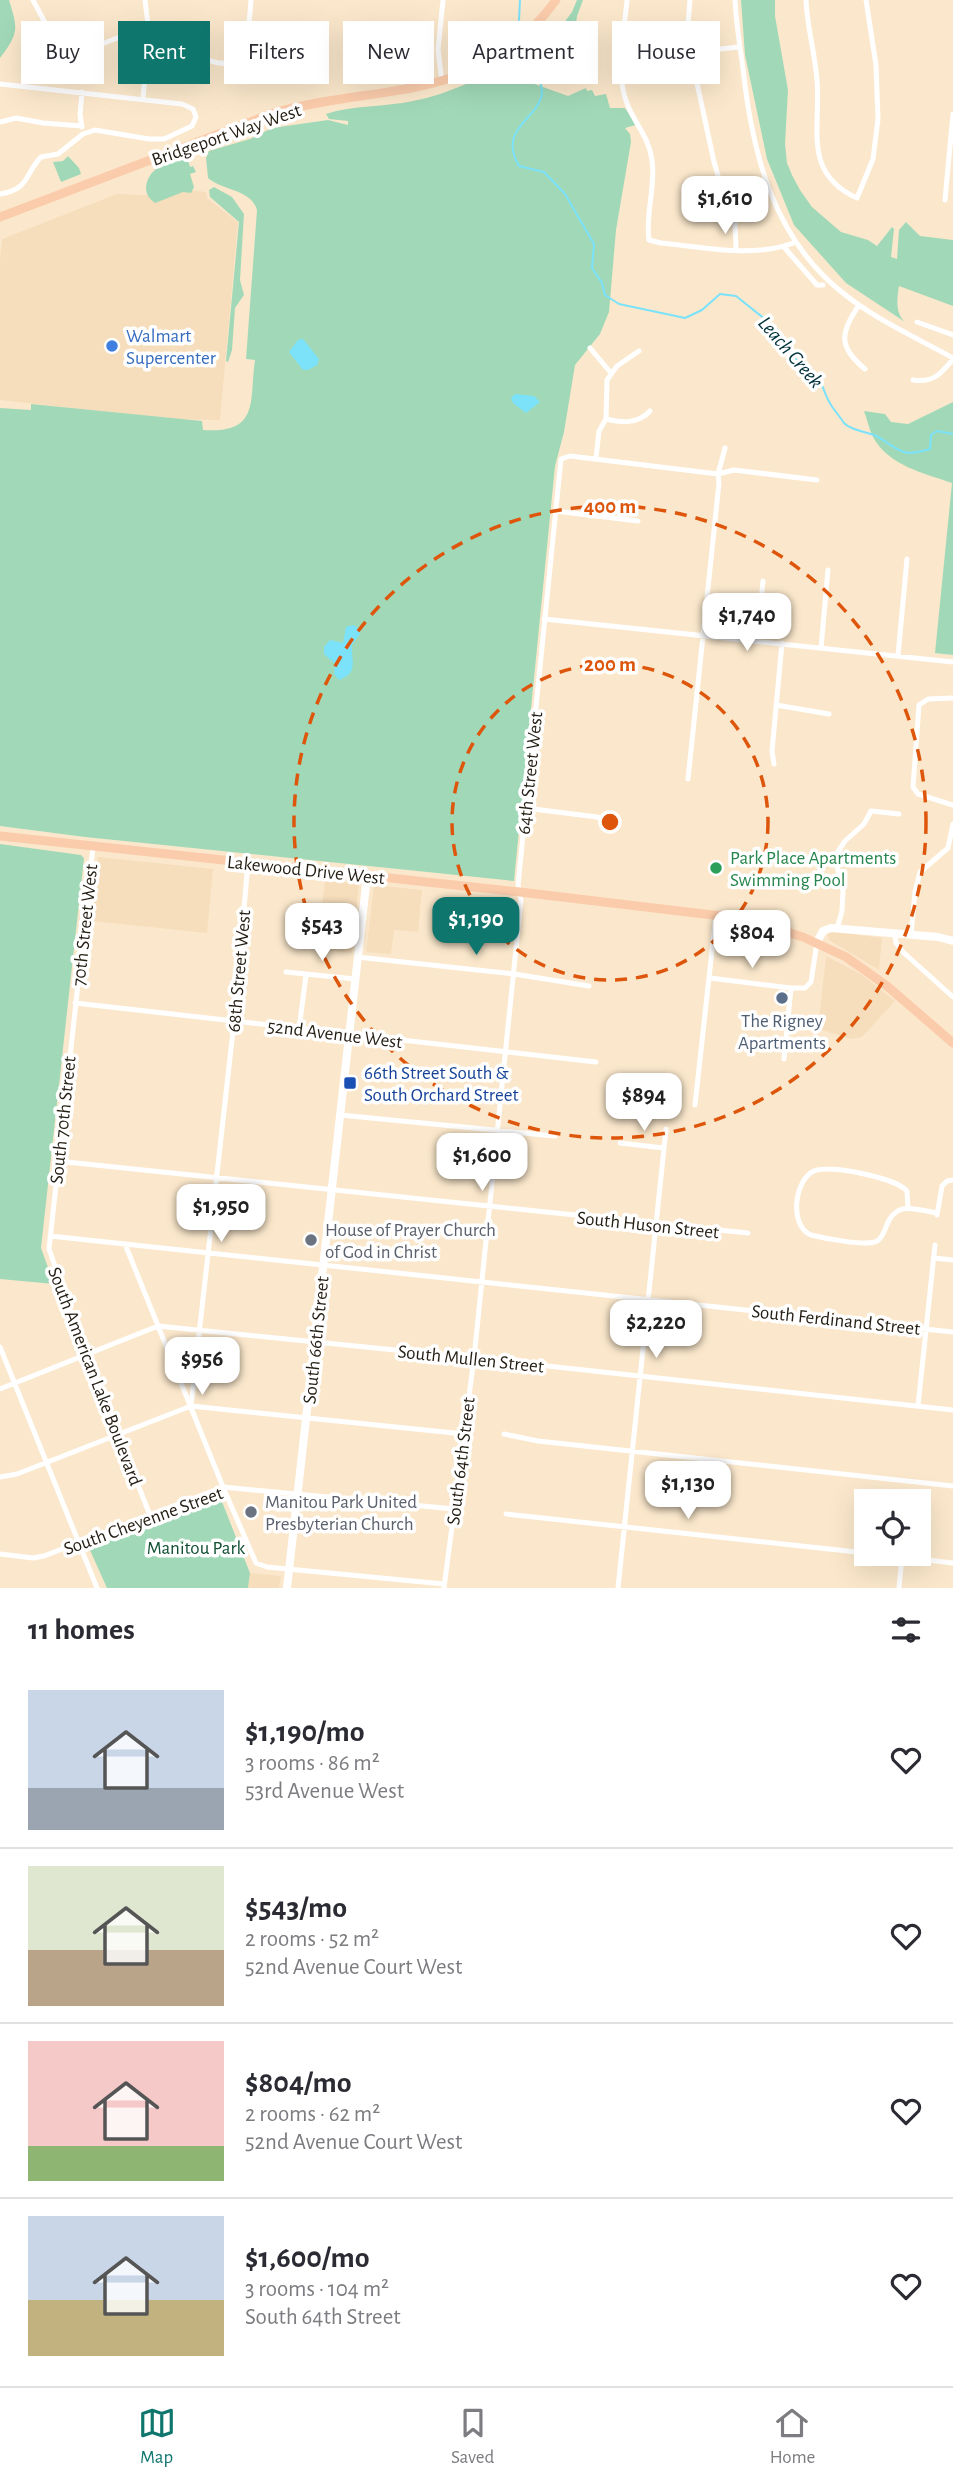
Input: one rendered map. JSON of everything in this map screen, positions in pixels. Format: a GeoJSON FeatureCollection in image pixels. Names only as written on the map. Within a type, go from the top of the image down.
{"type":"FeatureCollection","features":[{"type":"Feature","properties":{"kind":"main road","name":"Bridgeport Way West"},"geometry":{"type":"LineString","coordinates":[[0,217],[274,113],[442,82],[480,67],[514,44],[556,0]]}},
{"type":"Feature","properties":{"kind":"main road","name":"Lakewood Drive West"},"geometry":{"type":"LineString","coordinates":[[0,836],[716,914],[761,922],[817,942],[846,957],[874,976],[953,1042]]}},
{"type":"Feature","properties":{"kind":"street"},"geometry":{"type":"LineString","coordinates":[[33,0],[51,34],[71,46],[92,48],[118,38]]}},
{"type":"Feature","properties":{"kind":"street"},"geometry":{"type":"LineString","coordinates":[[145,0],[148,21]]}},
{"type":"Feature","properties":{"kind":"street"},"geometry":{"type":"LineString","coordinates":[[210,60],[225,62],[238,55],[245,45],[251,0]]}},
{"type":"Feature","properties":{"kind":"street"},"geometry":{"type":"LineString","coordinates":[[442,82],[438,50],[443,0]]}},
{"type":"Feature","properties":{"kind":"street"},"geometry":{"type":"LineString","coordinates":[[625,21],[627,0]]}},
{"type":"Feature","properties":{"kind":"street"},"geometry":{"type":"LineString","coordinates":[[688,21],[690,0]]}},
{"type":"Feature","properties":{"kind":"street"},"geometry":{"type":"LineString","coordinates":[[735,0],[739,47],[756,154],[779,211],[796,242],[822,274],[859,305],[953,359],[941,375],[926,381],[913,380]]}},
{"type":"Feature","properties":{"kind":"street"},"geometry":{"type":"LineString","coordinates":[[806,0],[817,79],[818,155],[834,183],[857,198],[873,159],[878,119],[876,65],[866,0]]}},
{"type":"Feature","properties":{"kind":"street"},"geometry":{"type":"LineString","coordinates":[[720,49],[739,47]]}},
{"type":"Feature","properties":{"kind":"street"},"geometry":{"type":"LineString","coordinates":[[0,84],[143,98],[188,106],[195,111],[196,119],[188,129],[158,140],[100,130],[86,133],[61,153],[40,158],[18,189],[0,194]]}},
{"type":"Feature","properties":{"kind":"street"},"geometry":{"type":"LineString","coordinates":[[143,98],[144,84]]}},
{"type":"Feature","properties":{"kind":"street"},"geometry":{"type":"LineString","coordinates":[[622,84],[631,113],[648,141],[653,164],[648,239],[651,242],[768,251],[796,242]]}},
{"type":"Feature","properties":{"kind":"street"},"geometry":{"type":"LineString","coordinates":[[698,84],[714,162],[735,223],[736,250]]}},
{"type":"Feature","properties":{"kind":"street"},"geometry":{"type":"LineString","coordinates":[[82,92],[82,126],[86,133]]}},
{"type":"Feature","properties":{"kind":"street"},"geometry":{"type":"LineString","coordinates":[[945,200],[953,114]]}},
{"type":"Feature","properties":{"kind":"street"},"geometry":{"type":"LineString","coordinates":[[3,121],[19,118],[82,126]]}},
{"type":"Feature","properties":{"kind":"street"},"geometry":{"type":"LineString","coordinates":[[784,247],[817,285],[823,285]]}},
{"type":"Feature","properties":{"kind":"street"},"geometry":{"type":"LineString","coordinates":[[859,305],[846,325],[845,342],[850,356],[865,369]]}},
{"type":"Feature","properties":{"kind":"street"},"geometry":{"type":"LineString","coordinates":[[917,322],[953,335]]}},
{"type":"Feature","properties":{"kind":"street"},"geometry":{"type":"LineString","coordinates":[[590,348],[611,373]]}},
{"type":"Feature","properties":{"kind":"street"},"geometry":{"type":"LineString","coordinates":[[639,351],[624,360],[611,373],[606,384],[606,419],[599,431],[596,458],[718,474],[734,470],[817,480]]}},
{"type":"Feature","properties":{"kind":"street"},"geometry":{"type":"LineString","coordinates":[[606,419],[632,422],[643,418],[650,411]]}},
{"type":"Feature","properties":{"kind":"street"},"geometry":{"type":"LineString","coordinates":[[688,779],[718,474],[725,448]]}},
{"type":"Feature","properties":{"kind":"street","name":"64th Street West"},"geometry":{"type":"LineString","coordinates":[[502,1083],[521,900],[518,885],[525,808],[560,463],[563,458],[570,456],[596,458]]}},
{"type":"Feature","properties":{"kind":"street"},"geometry":{"type":"LineString","coordinates":[[555,511],[638,521]]}},
{"type":"Feature","properties":{"kind":"street"},"geometry":{"type":"LineString","coordinates":[[898,656],[907,559]]}},
{"type":"Feature","properties":{"kind":"street"},"geometry":{"type":"LineString","coordinates":[[821,648],[828,570]]}},
{"type":"Feature","properties":{"kind":"street"},"geometry":{"type":"LineString","coordinates":[[757,641],[763,581]]}},
{"type":"Feature","properties":{"kind":"street"},"geometry":{"type":"LineString","coordinates":[[544,619],[953,662]]}},
{"type":"Feature","properties":{"kind":"street"},"geometry":{"type":"LineString","coordinates":[[774,764],[772,751],[782,643]]}},
{"type":"Feature","properties":{"kind":"street"},"geometry":{"type":"LineString","coordinates":[[953,698],[928,699],[921,702],[918,708],[913,787],[915,792],[953,805]]}},
{"type":"Feature","properties":{"kind":"street"},"geometry":{"type":"LineString","coordinates":[[776,705],[829,714]]}},
{"type":"Feature","properties":{"kind":"street"},"geometry":{"type":"LineString","coordinates":[[525,808],[607,820]]}},
{"type":"Feature","properties":{"kind":"street"},"geometry":{"type":"LineString","coordinates":[[837,929],[843,896],[836,862],[839,849],[864,824],[871,811],[899,814]]}},
{"type":"Feature","properties":{"kind":"street"},"geometry":{"type":"LineString","coordinates":[[911,935],[919,875],[925,866],[948,848],[953,824]]}},
{"type":"Feature","properties":{"kind":"street","name":"70th Street West"},"geometry":{"type":"LineString","coordinates":[[75,1003],[93,847]]}},
{"type":"Feature","properties":{"kind":"street","name":"68th Street West"},"geometry":{"type":"LineString","coordinates":[[191,1406],[206,1253],[234,1022],[248,863]]}},
{"type":"Feature","properties":{"kind":"street","name":"South 66th Street"},"geometry":{"type":"LineString","coordinates":[[287,1588],[367,876]]}},
{"type":"Feature","properties":{"kind":"street"},"geometry":{"type":"LineString","coordinates":[[695,1105],[716,914]]}},
{"type":"Feature","properties":{"kind":"street"},"geometry":{"type":"LineString","coordinates":[[710,978],[805,988],[811,982],[817,942],[825,930],[911,935],[953,941]]}},
{"type":"Feature","properties":{"kind":"street"},"geometry":{"type":"LineString","coordinates":[[895,935],[896,943],[903,952],[953,998]]}},
{"type":"Feature","properties":{"kind":"street"},"geometry":{"type":"LineString","coordinates":[[357,957],[514,974],[589,986]]}},
{"type":"Feature","properties":{"kind":"street"},"geometry":{"type":"LineString","coordinates":[[286,972],[355,979]]}},
{"type":"Feature","properties":{"kind":"street"},"geometry":{"type":"LineString","coordinates":[[299,1029],[306,975]]}},
{"type":"Feature","properties":{"kind":"street"},"geometry":{"type":"LineString","coordinates":[[784,1059],[791,988]]}},
{"type":"Feature","properties":{"kind":"street","name":"52nd Avenue West"},"geometry":{"type":"LineString","coordinates":[[75,1003],[596,1062]]}},
{"type":"Feature","properties":{"kind":"street","name":"South 70th Street"},"geometry":{"type":"LineString","coordinates":[[50,1236],[75,1003]]}},
{"type":"Feature","properties":{"kind":"street","name":"South 64th Street"},"geometry":{"type":"LineString","coordinates":[[444,1586],[474,1358],[502,1083]]}},
{"type":"Feature","properties":{"kind":"street"},"geometry":{"type":"LineString","coordinates":[[340,1115],[555,1136]]}},
{"type":"Feature","properties":{"kind":"street"},"geometry":{"type":"LineString","coordinates":[[618,1588],[666,1129]]}},
{"type":"Feature","properties":{"kind":"street"},"geometry":{"type":"LineString","coordinates":[[620,1143],[664,1148]]}},
{"type":"Feature","properties":{"kind":"street","name":"South Huson Street"},"geometry":{"type":"LineString","coordinates":[[57,1161],[748,1233]]}},
{"type":"Feature","properties":{"kind":"street"},"geometry":{"type":"LineString","coordinates":[[908,1208],[906,1191],[891,1180],[819,1170],[809,1174],[802,1185],[797,1219],[803,1231],[813,1236],[870,1243],[881,1237],[894,1212],[908,1208],[937,1214],[941,1190],[950,1180]]}},
{"type":"Feature","properties":{"kind":"street","name":"South Ferdinand Street"},"geometry":{"type":"LineString","coordinates":[[50,1236],[953,1332]]}},
{"type":"Feature","properties":{"kind":"street","name":"South American Lake Boulevard"},"geometry":{"type":"LineString","coordinates":[[50,1236],[50,1254],[86,1355],[150,1515]]}},
{"type":"Feature","properties":{"kind":"street"},"geometry":{"type":"LineString","coordinates":[[125,1244],[223,1487],[258,1564],[444,1586]]}},
{"type":"Feature","properties":{"kind":"street"},"geometry":{"type":"LineString","coordinates":[[918,1406],[935,1245]]}},
{"type":"Feature","properties":{"kind":"street"},"geometry":{"type":"LineString","coordinates":[[934,1258],[953,1260]]}},
{"type":"Feature","properties":{"kind":"street","name":"South Mullen Street"},"geometry":{"type":"LineString","coordinates":[[0,1389],[158,1326],[953,1410]]}},
{"type":"Feature","properties":{"kind":"street"},"geometry":{"type":"LineString","coordinates":[[0,1346],[97,1588]]}},
{"type":"Feature","properties":{"kind":"street"},"geometry":{"type":"LineString","coordinates":[[0,1477],[10,1477],[191,1406],[464,1434]]}},
{"type":"Feature","properties":{"kind":"street"},"geometry":{"type":"LineString","coordinates":[[503,1434],[538,1441],[633,1452],[953,1486]]}},
{"type":"Feature","properties":{"kind":"street","name":"South Cheyenne Street"},"geometry":{"type":"LineString","coordinates":[[0,1554],[38,1558],[223,1487],[454,1509]]}},
{"type":"Feature","properties":{"kind":"street"},"geometry":{"type":"LineString","coordinates":[[506,1514],[854,1552]]}},
{"type":"Feature","properties":{"kind":"street"},"geometry":{"type":"LineString","coordinates":[[931,1560],[953,1563]]}},
{"type":"Feature","properties":{"kind":"street"},"geometry":{"type":"LineString","coordinates":[[899,1588],[901,1566]]}},
{"type":"Feature","properties":{"kind":"shaded area"},"geometry":{"type":"Polygon","coordinates":[[[182,189],[206,192],[207,198],[238,222],[220,420],[170,419],[0,400],[2,239],[117,194],[164,196],[182,189]]]}},
{"type":"Feature","properties":{"kind":"shaded area"},"geometry":{"type":"Polygon","coordinates":[[[98,857],[213,869],[207,933],[91,921],[98,857]]]}},
{"type":"Feature","properties":{"kind":"shaded area"},"geometry":{"type":"Polygon","coordinates":[[[325,880],[359,884],[352,953],[317,949],[325,880]]]}},
{"type":"Feature","properties":{"kind":"shaded area"},"geometry":{"type":"Polygon","coordinates":[[[374,885],[422,890],[418,932],[394,930],[391,954],[366,952],[374,885]]]}},
{"type":"Feature","properties":{"kind":"shaded area"},"geometry":{"type":"Polygon","coordinates":[[[831,931],[882,938],[879,970],[829,940],[827,933],[831,931]]]}},
{"type":"Feature","properties":{"kind":"shaded area"},"geometry":{"type":"Polygon","coordinates":[[[826,956],[862,975],[895,1001],[862,1037],[851,1039],[818,1029],[826,956]]]}},
{"type":"Feature","properties":{"kind":"shaded area"},"geometry":{"type":"Polygon","coordinates":[[[250,1573],[281,1576],[279,1588],[248,1588],[250,1573]]]}},
{"type":"Feature","properties":{"kind":"green space"},"geometry":{"type":"Polygon","coordinates":[[[0,0],[9,0],[15,31],[0,58],[0,0]]]}},
{"type":"Feature","properties":{"kind":"green space"},"geometry":{"type":"Polygon","coordinates":[[[577,0],[583,0],[576,21],[565,21],[577,0]]]}},
{"type":"Feature","properties":{"kind":"green space"},"geometry":{"type":"Polygon","coordinates":[[[741,0],[775,0],[775,16],[788,90],[785,144],[787,163],[800,190],[812,207],[841,232],[868,240],[877,246],[892,227],[891,257],[897,259],[899,230],[906,222],[920,236],[953,240],[953,306],[899,286],[898,310],[905,322],[846,283],[794,225],[767,159],[745,55],[741,0]]]}},
{"type":"Feature","properties":{"kind":"green space"},"geometry":{"type":"Polygon","coordinates":[[[465,84],[535,84],[568,96],[586,88],[587,91],[592,90],[595,96],[606,94],[610,108],[625,108],[636,125],[625,128],[630,134],[631,142],[616,230],[609,312],[600,334],[575,365],[564,432],[555,466],[514,881],[0,826],[0,408],[31,410],[31,404],[202,421],[203,430],[222,430],[235,426],[243,420],[251,401],[255,360],[246,359],[257,210],[254,203],[243,194],[208,178],[206,158],[209,151],[250,139],[272,128],[328,120],[348,125],[348,121],[329,119],[326,114],[428,98],[465,84]]]}},
{"type":"Feature","properties":{"kind":"green space"},"geometry":{"type":"Polygon","coordinates":[[[68,156],[81,174],[61,182],[53,162],[63,161],[68,156]]]}},
{"type":"Feature","properties":{"kind":"green space"},"geometry":{"type":"Polygon","coordinates":[[[184,158],[196,172],[190,174],[194,187],[191,193],[183,192],[155,203],[146,191],[149,177],[159,167],[184,158]]]}},
{"type":"Feature","properties":{"kind":"green space"},"geometry":{"type":"Polygon","coordinates":[[[214,187],[232,197],[244,214],[240,280],[244,295],[235,308],[232,350],[228,362],[239,222],[210,197],[209,190],[214,187]]]}},
{"type":"Feature","properties":{"kind":"green space"},"geometry":{"type":"Polygon","coordinates":[[[953,402],[953,655],[935,653],[952,483],[919,472],[888,455],[873,437],[864,411],[885,414],[891,422],[908,424],[953,402]]]}},
{"type":"Feature","properties":{"kind":"green space"},"geometry":{"type":"Polygon","coordinates":[[[0,844],[81,855],[84,858],[41,1248],[54,1284],[0,1279],[0,844]]]}},
{"type":"Feature","properties":{"kind":"green space","name":"Manitou Park"},"geometry":{"type":"Polygon","coordinates":[[[219,1494],[250,1573],[248,1588],[107,1588],[89,1548],[219,1494]]]}},
{"type":"Feature","properties":{"kind":"water"},"geometry":{"type":"Polygon","coordinates":[[[303,339],[319,359],[317,365],[308,370],[303,370],[289,352],[298,340],[303,339]]]}},
{"type":"Feature","properties":{"kind":"water"},"geometry":{"type":"Polygon","coordinates":[[[515,394],[534,396],[540,402],[526,413],[513,403],[511,398],[515,394]]]}},
{"type":"Feature","properties":{"kind":"water"},"geometry":{"type":"Polygon","coordinates":[[[354,625],[360,634],[352,645],[352,670],[339,680],[334,674],[335,664],[324,654],[324,647],[330,640],[343,643],[346,627],[354,625]]]}},
{"type":"Feature","properties":{"kind":"waterway","name":"Leach Creek"},"geometry":{"type":"LineString","coordinates":[[519,20],[520,0]]}},
{"type":"Feature","properties":{"kind":"waterway","name":"Leach Creek"},"geometry":{"type":"LineString","coordinates":[[541,84],[540,100],[516,132],[513,153],[519,166],[544,172],[565,194],[594,244],[592,268],[602,283],[605,295],[619,304],[685,318],[702,310],[720,294],[736,296],[776,328],[799,365],[813,372],[820,381],[831,405],[847,425],[874,435],[908,453],[930,449],[931,435],[937,431],[953,434]]}},
{"type":"Feature","properties":{"kind":"place","name":"Walmart Supercenter"},"geometry":{"type":"Point","coordinates":[112,346]}},
{"type":"Feature","properties":{"kind":"place","name":"Park Place Apartments Swimming Pool"},"geometry":{"type":"Point","coordinates":[716,868]}},
{"type":"Feature","properties":{"kind":"place","name":"The Rigney Apartments"},"geometry":{"type":"Point","coordinates":[782,998]}},
{"type":"Feature","properties":{"kind":"place","name":"66th Street South & South Orchard Street"},"geometry":{"type":"Point","coordinates":[350,1083]}},
{"type":"Feature","properties":{"kind":"place","name":"House of Prayer Church of God in Christ"},"geometry":{"type":"Point","coordinates":[311,1240]}},
{"type":"Feature","properties":{"kind":"place","name":"Manitou Park United Presbyterian Church"},"geometry":{"type":"Point","coordinates":[251,1512]}}]}
